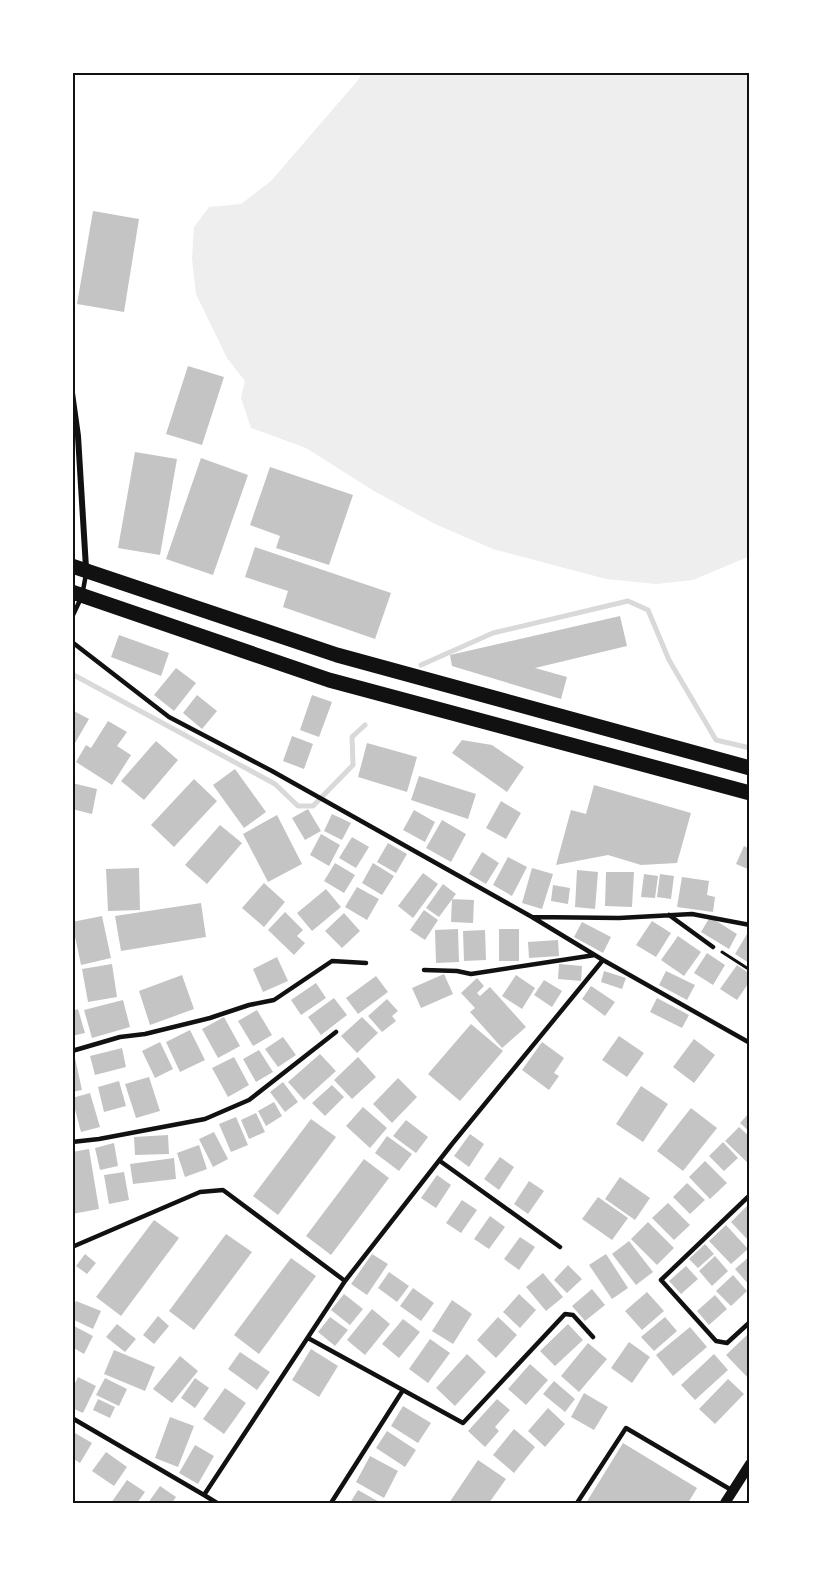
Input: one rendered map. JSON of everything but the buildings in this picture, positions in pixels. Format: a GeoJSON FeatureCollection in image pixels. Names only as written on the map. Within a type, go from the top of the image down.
{"type":"FeatureCollection","features":[{"type":"Feature","properties":{"kind":"highway"},"geometry":{"type":"LineString","coordinates":[[79,569],[337,656],[750,768]]}},
{"type":"Feature","properties":{"kind":"highway"},"geometry":{"type":"LineString","coordinates":[[77,594],[330,680],[750,793]]}},
{"type":"Feature","properties":{"kind":"street"},"geometry":{"type":"LineString","coordinates":[[72,393],[78,435],[79,569]]}},
{"type":"Feature","properties":{"kind":"street"},"geometry":{"type":"LineString","coordinates":[[725,1503],[750,1464]]}},
{"type":"Feature","properties":{"kind":"lane"},"geometry":{"type":"LineString","coordinates":[[72,617],[79,569]]}},
{"type":"Feature","properties":{"kind":"lane"},"geometry":{"type":"LineString","coordinates":[[72,642],[169,717],[307,790],[750,1043]]}},
{"type":"Feature","properties":{"kind":"lane"},"geometry":{"type":"LineString","coordinates":[[531,917],[619,918],[692,914],[750,925]]}},
{"type":"Feature","properties":{"kind":"lane"},"geometry":{"type":"LineString","coordinates":[[669,915],[713,947]]}},
{"type":"Feature","properties":{"kind":"lane"},"geometry":{"type":"LineString","coordinates":[[424,970],[457,971],[471,974],[595,956]]}},
{"type":"Feature","properties":{"kind":"lane"},"geometry":{"type":"LineString","coordinates":[[204,1495],[345,1281],[603,960]]}},
{"type":"Feature","properties":{"kind":"lane"},"geometry":{"type":"LineString","coordinates":[[72,1052],[120,1037],[145,1034],[274,1000],[332,961],[366,963]]}},
{"type":"Feature","properties":{"kind":"lane"},"geometry":{"type":"LineString","coordinates":[[72,1142],[205,1119],[249,1100],[336,1032]]}},
{"type":"Feature","properties":{"kind":"lane"},"geometry":{"type":"LineString","coordinates":[[440,1161],[560,1247]]}},
{"type":"Feature","properties":{"kind":"lane"},"geometry":{"type":"LineString","coordinates":[[72,1247],[200,1192],[223,1190],[345,1281]]}},
{"type":"Feature","properties":{"kind":"lane"},"geometry":{"type":"LineString","coordinates":[[750,1195],[661,1280],[716,1341],[727,1343],[750,1322]]}},
{"type":"Feature","properties":{"kind":"lane"},"geometry":{"type":"LineString","coordinates":[[308,1338],[463,1423],[564,1314],[573,1315],[592,1337]]}},
{"type":"Feature","properties":{"kind":"lane"},"geometry":{"type":"LineString","coordinates":[[331,1503],[403,1390]]}},
{"type":"Feature","properties":{"kind":"lane"},"geometry":{"type":"LineString","coordinates":[[72,1418],[217,1503]]}},
{"type":"Feature","properties":{"kind":"lane"},"geometry":{"type":"LineString","coordinates":[[578,1503],[626,1428],[733,1491]]}},
{"type":"Feature","properties":{"kind":"path"},"geometry":{"type":"LineString","coordinates":[[713,947],[750,970]]}},
{"type":"Feature","properties":{"kind":"shaded area"},"geometry":{"type":"Polygon","coordinates":[[[362,72],[750,72],[750,556],[693,580],[656,584],[606,579],[493,549],[435,524],[374,491],[306,448],[251,428],[241,398],[245,381],[227,358],[196,294],[192,259],[194,227],[209,207],[241,204],[271,181],[359,79],[362,72]]]}},
{"type":"Feature","properties":{"kind":"waterway"},"geometry":{"type":"LineString","coordinates":[[421,665],[493,633],[628,601],[648,610],[669,660],[716,740],[750,748]]}},
{"type":"Feature","properties":{"kind":"waterway"},"geometry":{"type":"LineString","coordinates":[[72,674],[275,784],[298,806],[313,806],[353,765],[352,737],[365,725]]}}]}
